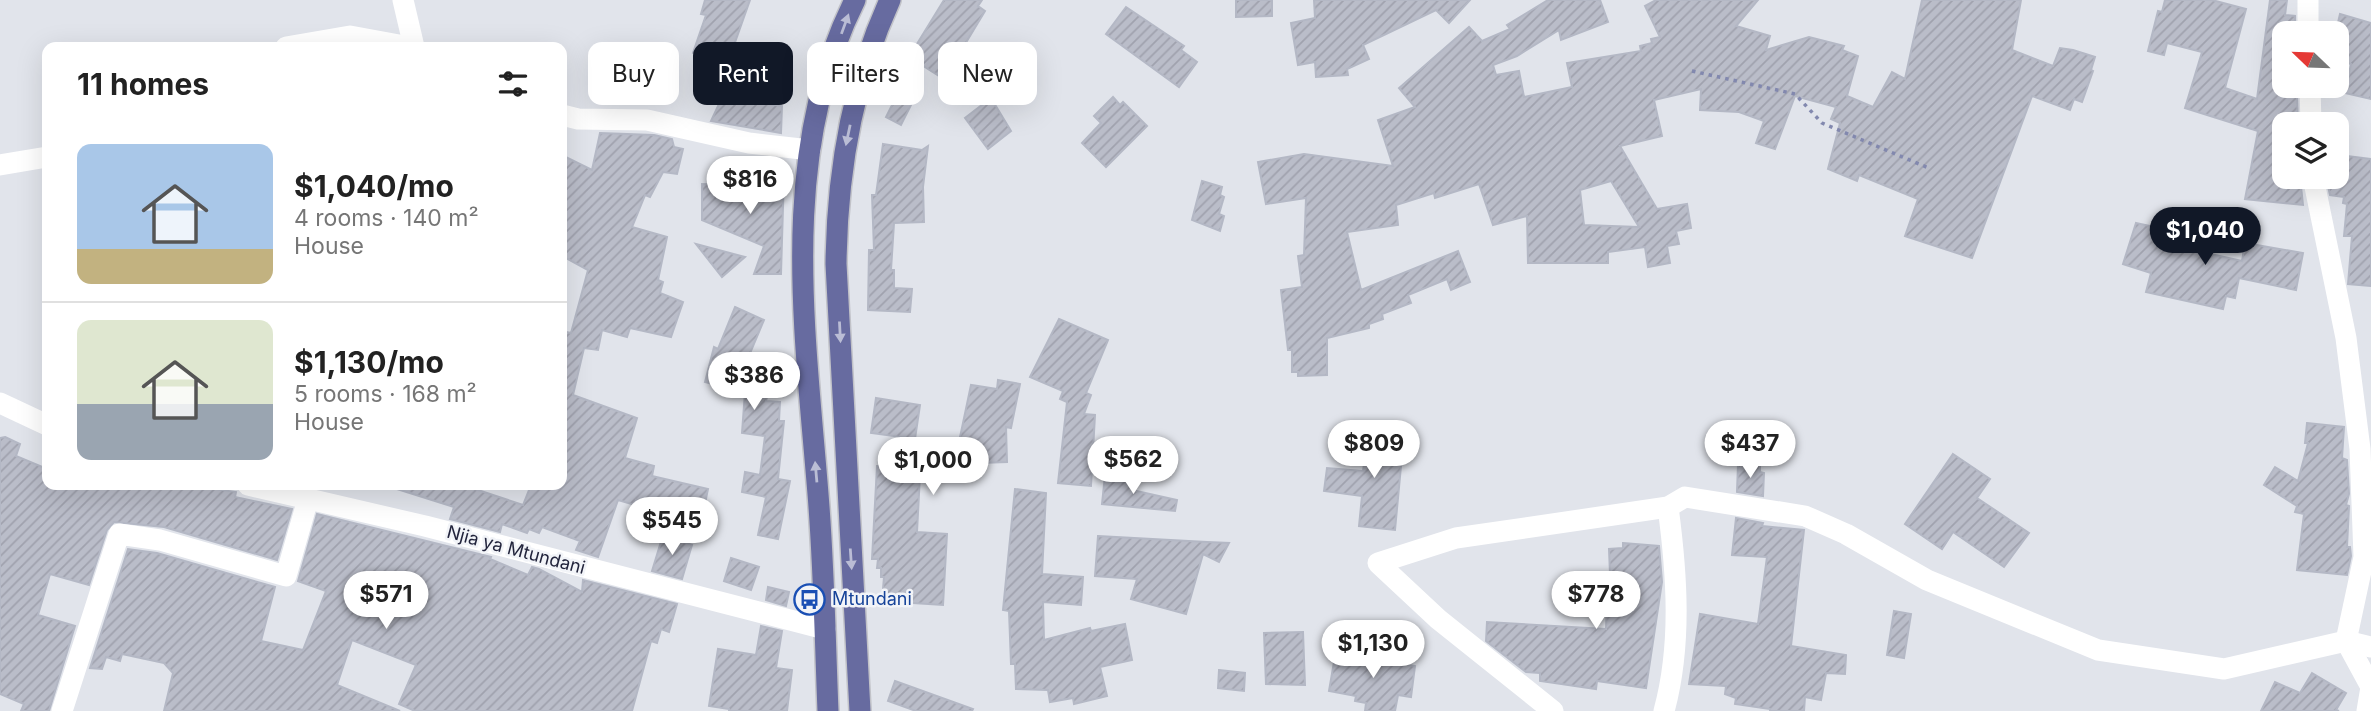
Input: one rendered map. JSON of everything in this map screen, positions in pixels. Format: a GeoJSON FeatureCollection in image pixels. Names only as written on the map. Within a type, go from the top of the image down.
{"type":"FeatureCollection","features":[{"type":"Feature","properties":{"kind":"main road"},"geometry":{"type":"LineString","coordinates":[[828,711],[822,548],[801,283],[810,150],[825,77],[855,0]]}},
{"type":"Feature","properties":{"kind":"main road"},"geometry":{"type":"LineString","coordinates":[[859,711],[836,264],[836,208],[857,92],[873,37],[890,0]]}},
{"type":"Feature","properties":{"kind":"street"},"geometry":{"type":"LineString","coordinates":[[403,0],[411,42]]}},
{"type":"Feature","properties":{"kind":"street"},"geometry":{"type":"LineString","coordinates":[[2308,0],[2308,21]]}},
{"type":"Feature","properties":{"kind":"street"},"geometry":{"type":"LineString","coordinates":[[315,42],[350,36],[384,42]]}},
{"type":"Feature","properties":{"kind":"street"},"geometry":{"type":"LineString","coordinates":[[567,116],[578,119],[647,120],[749,143],[810,150]]}},
{"type":"Feature","properties":{"kind":"street"},"geometry":{"type":"LineString","coordinates":[[0,165],[42,158]]}},
{"type":"Feature","properties":{"kind":"street"},"geometry":{"type":"LineString","coordinates":[[2315,189],[2346,338],[2360,449],[2364,557],[2346,641],[2371,687],[2367,711]]}},
{"type":"Feature","properties":{"kind":"street"},"geometry":{"type":"LineString","coordinates":[[0,403],[42,423]]}},
{"type":"Feature","properties":{"kind":"street","name":"Njia ya Mtundani"},"geometry":{"type":"LineString","coordinates":[[269,490],[425,526],[825,629]]}},
{"type":"Feature","properties":{"kind":"street"},"geometry":{"type":"LineString","coordinates":[[1553,711],[1437,619],[1378,563],[1456,538],[1668,507],[1685,498],[1805,516],[1846,534],[1927,580],[2098,650],[2224,669],[2346,641],[2371,647]]}},
{"type":"Feature","properties":{"kind":"street"},"geometry":{"type":"LineString","coordinates":[[62,711],[119,534],[208,552],[286,576],[308,499]]}},
{"type":"Feature","properties":{"kind":"street"},"geometry":{"type":"LineString","coordinates":[[1664,711],[1674,637],[1678,578],[1668,507]]}},
{"type":"Feature","properties":{"kind":"path"},"geometry":{"type":"LineString","coordinates":[[1692,71],[1795,94],[1822,123],[1931,169]]}},
{"type":"Feature","properties":{"kind":"building"},"geometry":{"type":"Polygon","coordinates":[[[705,0],[750,0],[735,42],[697,42],[706,15],[701,14],[705,0]]]}},
{"type":"Feature","properties":{"kind":"building"},"geometry":{"type":"Polygon","coordinates":[[[944,0],[982,0],[978,6],[985,11],[966,42],[938,42],[938,75],[924,66],[924,42],[918,42],[944,0]]]}},
{"type":"Feature","properties":{"kind":"building"},"geometry":{"type":"Polygon","coordinates":[[[1236,0],[1272,0],[1272,16],[1236,17],[1236,0]]]}},
{"type":"Feature","properties":{"kind":"building"},"geometry":{"type":"Polygon","coordinates":[[[1314,0],[1470,0],[1449,23],[1436,10],[1363,45],[1369,59],[1347,69],[1348,75],[1316,77],[1315,62],[1298,65],[1291,23],[1315,18],[1314,0]]]}},
{"type":"Feature","properties":{"kind":"building"},"geometry":{"type":"Polygon","coordinates":[[[1548,0],[1600,0],[1608,22],[1561,40],[1559,30],[1517,56],[1493,65],[1496,75],[1519,71],[1524,97],[1572,87],[1567,63],[1641,51],[1640,46],[1652,43],[1651,39],[1660,37],[1645,6],[1656,0],[1758,0],[1736,26],[1770,36],[1766,50],[1809,37],[1844,46],[1842,50],[1858,56],[1847,96],[1873,107],[1892,72],[1905,79],[1922,0],[2021,0],[2012,50],[2053,66],[2060,48],[2095,57],[2082,102],[2074,99],[2070,110],[2032,96],[1972,258],[1905,236],[1918,199],[1859,175],[1857,181],[1828,169],[1840,123],[1831,119],[1836,107],[1795,96],[1775,149],[1756,143],[1764,121],[1739,112],[1700,110],[1701,89],[1654,100],[1662,136],[1620,146],[1657,209],[1687,204],[1691,228],[1676,231],[1679,244],[1667,246],[1670,263],[1648,267],[1645,247],[1608,252],[1608,263],[1528,263],[1527,216],[1493,225],[1479,184],[1435,198],[1434,193],[1396,205],[1398,225],[1347,232],[1361,290],[1458,251],[1470,282],[1451,290],[1447,279],[1408,295],[1411,303],[1382,314],[1383,319],[1369,324],[1369,328],[1327,338],[1327,375],[1298,376],[1298,372],[1292,372],[1292,350],[1288,350],[1281,290],[1302,287],[1298,256],[1304,255],[1306,198],[1266,204],[1258,162],[1304,154],[1393,166],[1378,120],[1415,107],[1399,88],[1469,27],[1482,41],[1510,29],[1507,25],[1548,0]],[[1611,181],[1580,190],[1584,225],[1639,227],[1611,181]]]}},
{"type":"Feature","properties":{"kind":"building"},"geometry":{"type":"Polygon","coordinates":[[[2165,0],[2212,0],[2246,9],[2225,88],[2257,99],[2270,0],[2287,0],[2285,15],[2295,16],[2295,21],[2272,21],[2272,98],[2297,98],[2298,112],[2272,112],[2272,189],[2301,189],[2303,205],[2245,199],[2258,131],[2185,108],[2202,52],[2167,43],[2164,55],[2148,51],[2158,11],[2162,12],[2165,0]]]}},
{"type":"Feature","properties":{"kind":"building"},"geometry":{"type":"Polygon","coordinates":[[[1126,7],[1184,46],[1181,50],[1197,62],[1179,87],[1106,34],[1126,7]]]}},
{"type":"Feature","properties":{"kind":"building"},"geometry":{"type":"Polygon","coordinates":[[[2340,14],[2371,23],[2371,99],[2349,94],[2349,21],[2338,21],[2340,14]]]}},
{"type":"Feature","properties":{"kind":"building"},"geometry":{"type":"Polygon","coordinates":[[[1113,97],[1120,105],[1123,102],[1147,126],[1106,167],[1082,143],[1101,123],[1094,116],[1113,97]]]}},
{"type":"Feature","properties":{"kind":"building"},"geometry":{"type":"Polygon","coordinates":[[[718,105],[782,106],[781,133],[711,121],[718,105]]]}},
{"type":"Feature","properties":{"kind":"building"},"geometry":{"type":"Polygon","coordinates":[[[892,105],[911,105],[901,125],[886,117],[892,105]]]}},
{"type":"Feature","properties":{"kind":"building"},"geometry":{"type":"Polygon","coordinates":[[[982,105],[995,105],[1011,131],[988,149],[965,118],[982,105]]]}},
{"type":"Feature","properties":{"kind":"building"},"geometry":{"type":"Polygon","coordinates":[[[600,133],[654,135],[672,139],[674,147],[683,149],[677,174],[663,172],[650,197],[645,195],[632,227],[667,237],[658,280],[663,282],[660,293],[683,302],[671,337],[630,328],[627,337],[602,330],[598,350],[584,348],[573,395],[637,418],[625,458],[654,466],[652,476],[708,489],[701,523],[669,516],[671,509],[636,500],[635,505],[618,500],[598,557],[576,550],[580,541],[542,527],[539,533],[529,529],[527,533],[502,524],[500,532],[450,519],[454,507],[400,490],[478,490],[523,505],[529,490],[567,490],[567,332],[571,333],[588,270],[567,259],[567,158],[592,170],[600,133]]]}},
{"type":"Feature","properties":{"kind":"building"},"geometry":{"type":"Polygon","coordinates":[[[883,144],[922,150],[928,146],[923,187],[924,222],[894,223],[891,270],[894,270],[894,288],[912,289],[910,312],[868,310],[869,250],[874,250],[872,195],[876,195],[883,144]]]}},
{"type":"Feature","properties":{"kind":"building"},"geometry":{"type":"Polygon","coordinates":[[[2349,156],[2371,159],[2371,286],[2348,284],[2352,236],[2344,236],[2347,204],[2343,203],[2344,197],[2330,195],[2329,189],[2349,189],[2349,156]]]}},
{"type":"Feature","properties":{"kind":"building"},"geometry":{"type":"Polygon","coordinates":[[[765,173],[784,174],[781,274],[754,274],[764,246],[702,220],[702,184],[764,186],[765,173]]]}},
{"type":"Feature","properties":{"kind":"building"},"geometry":{"type":"Polygon","coordinates":[[[1202,181],[1222,187],[1220,195],[1224,197],[1219,214],[1224,216],[1220,231],[1192,220],[1202,181]]]}},
{"type":"Feature","properties":{"kind":"building"},"geometry":{"type":"Polygon","coordinates":[[[2136,223],[2196,236],[2193,250],[2242,261],[2245,243],[2303,253],[2296,290],[2239,278],[2235,298],[2226,296],[2223,309],[2146,292],[2151,273],[2123,264],[2136,223]]]}},
{"type":"Feature","properties":{"kind":"building"},"geometry":{"type":"Polygon","coordinates":[[[696,244],[745,257],[722,277],[696,244]]]}},
{"type":"Feature","properties":{"kind":"building"},"geometry":{"type":"Polygon","coordinates":[[[735,307],[764,320],[748,358],[775,365],[766,401],[780,402],[779,421],[784,421],[778,479],[790,481],[778,539],[758,535],[766,497],[742,492],[745,472],[760,475],[765,436],[742,433],[745,392],[705,382],[714,347],[718,349],[735,307]]]}},
{"type":"Feature","properties":{"kind":"building"},"geometry":{"type":"Polygon","coordinates":[[[1059,319],[1108,340],[1086,393],[1091,395],[1084,414],[1095,415],[1091,486],[1058,483],[1067,402],[1060,399],[1063,391],[1030,377],[1059,319]]]}},
{"type":"Feature","properties":{"kind":"building"},"geometry":{"type":"Polygon","coordinates":[[[998,380],[1020,384],[1011,428],[1006,427],[1007,462],[950,464],[951,470],[920,475],[917,532],[947,534],[943,605],[882,601],[884,577],[881,577],[881,568],[877,568],[878,559],[872,559],[877,466],[899,467],[902,450],[959,442],[971,385],[997,389],[998,380]]]}},
{"type":"Feature","properties":{"kind":"building"},"geometry":{"type":"Polygon","coordinates":[[[876,398],[920,405],[915,439],[871,433],[876,398]]]}},
{"type":"Feature","properties":{"kind":"building"},"geometry":{"type":"Polygon","coordinates":[[[2307,423],[2344,427],[2342,458],[2347,460],[2347,547],[2350,547],[2351,556],[2347,575],[2297,570],[2304,514],[2295,512],[2297,506],[2264,485],[2275,467],[2298,481],[2308,443],[2305,443],[2307,423]]]}},
{"type":"Feature","properties":{"kind":"building"},"geometry":{"type":"Polygon","coordinates":[[[1369,428],[1404,434],[1395,530],[1359,526],[1362,496],[1324,491],[1327,468],[1363,471],[1369,428]]]}},
{"type":"Feature","properties":{"kind":"building"},"geometry":{"type":"Polygon","coordinates":[[[5,437],[20,444],[16,456],[42,467],[42,490],[222,490],[236,492],[235,497],[292,509],[277,560],[164,527],[114,522],[107,530],[89,585],[50,574],[38,615],[75,626],[49,711],[21,711],[24,704],[0,694],[0,438],[5,437]]]}},
{"type":"Feature","properties":{"kind":"building"},"geometry":{"type":"Polygon","coordinates":[[[1953,454],[1990,479],[1977,498],[2029,533],[2004,567],[1953,532],[1942,549],[1905,524],[1953,454]]]}},
{"type":"Feature","properties":{"kind":"building"},"geometry":{"type":"Polygon","coordinates":[[[1738,464],[1760,465],[1760,472],[1764,473],[1763,496],[1737,492],[1738,464]]]}},
{"type":"Feature","properties":{"kind":"building"},"geometry":{"type":"Polygon","coordinates":[[[1105,475],[1133,478],[1132,490],[1177,500],[1175,511],[1102,504],[1105,475]]]}},
{"type":"Feature","properties":{"kind":"building"},"geometry":{"type":"Polygon","coordinates":[[[1015,489],[1046,493],[1042,574],[1083,577],[1081,605],[1043,602],[1044,640],[1090,628],[1091,631],[1125,624],[1132,660],[1100,667],[1107,696],[1074,704],[1073,698],[1050,702],[1048,690],[1016,689],[1015,664],[1011,664],[1009,611],[1003,610],[1015,489]]]}},
{"type":"Feature","properties":{"kind":"building"},"geometry":{"type":"Polygon","coordinates":[[[317,514],[491,557],[490,559],[528,575],[532,567],[539,569],[582,592],[583,580],[677,604],[669,632],[661,629],[657,643],[651,641],[632,711],[415,711],[399,704],[416,665],[352,640],[337,685],[400,711],[164,711],[173,673],[164,663],[122,654],[120,661],[106,657],[102,669],[90,668],[128,549],[157,553],[275,587],[261,641],[303,650],[326,591],[298,581],[317,514]]]}},
{"type":"Feature","properties":{"kind":"building"},"geometry":{"type":"Polygon","coordinates":[[[1736,518],[1763,523],[1762,526],[1804,530],[1791,646],[1846,655],[1845,674],[1826,673],[1821,700],[1805,697],[1804,711],[1770,711],[1735,704],[1736,698],[1725,694],[1726,686],[1689,684],[1700,614],[1758,624],[1767,557],[1732,555],[1736,518]]]}},
{"type":"Feature","properties":{"kind":"building"},"geometry":{"type":"Polygon","coordinates":[[[663,535],[692,545],[682,579],[652,571],[663,535]]]}},
{"type":"Feature","properties":{"kind":"building"},"geometry":{"type":"Polygon","coordinates":[[[1098,536],[1229,543],[1219,562],[1203,554],[1186,614],[1131,599],[1137,579],[1095,576],[1098,536]]]}},
{"type":"Feature","properties":{"kind":"building"},"geometry":{"type":"Polygon","coordinates":[[[1623,543],[1659,546],[1662,582],[1646,688],[1597,681],[1596,689],[1540,681],[1540,673],[1526,672],[1486,641],[1487,622],[1606,629],[1607,599],[1611,599],[1609,549],[1623,548],[1623,543]]]}},
{"type":"Feature","properties":{"kind":"building"},"geometry":{"type":"Polygon","coordinates":[[[731,558],[759,567],[751,590],[724,581],[731,558]]]}},
{"type":"Feature","properties":{"kind":"building"},"geometry":{"type":"Polygon","coordinates":[[[768,587],[789,592],[786,606],[766,600],[768,587]]]}},
{"type":"Feature","properties":{"kind":"building"},"geometry":{"type":"Polygon","coordinates":[[[1894,611],[1911,614],[1904,658],[1887,655],[1894,611]]]}},
{"type":"Feature","properties":{"kind":"building"},"geometry":{"type":"Polygon","coordinates":[[[761,626],[782,631],[776,668],[792,670],[787,711],[729,711],[709,706],[718,649],[756,655],[761,626]]]}},
{"type":"Feature","properties":{"kind":"building"},"geometry":{"type":"Polygon","coordinates":[[[1303,632],[1305,685],[1266,684],[1264,633],[1303,632]]]}},
{"type":"Feature","properties":{"kind":"building"},"geometry":{"type":"Polygon","coordinates":[[[1363,651],[1391,656],[1390,662],[1415,666],[1411,697],[1398,695],[1395,711],[1365,711],[1366,703],[1355,701],[1356,696],[1329,691],[1335,656],[1361,660],[1363,651]]]}},
{"type":"Feature","properties":{"kind":"building"},"geometry":{"type":"Polygon","coordinates":[[[1219,670],[1245,673],[1244,691],[1218,688],[1219,670]]]}},
{"type":"Feature","properties":{"kind":"building"},"geometry":{"type":"Polygon","coordinates":[[[2312,673],[2346,693],[2336,710],[2339,711],[2261,711],[2275,682],[2300,693],[2312,673]]]}},
{"type":"Feature","properties":{"kind":"building"},"geometry":{"type":"Polygon","coordinates":[[[895,681],[973,709],[916,711],[888,701],[895,681]]]}},
{"type":"Feature","properties":{"kind":"place","name":"Mtundani"},"geometry":{"type":"Point","coordinates":[809,599]}}]}
